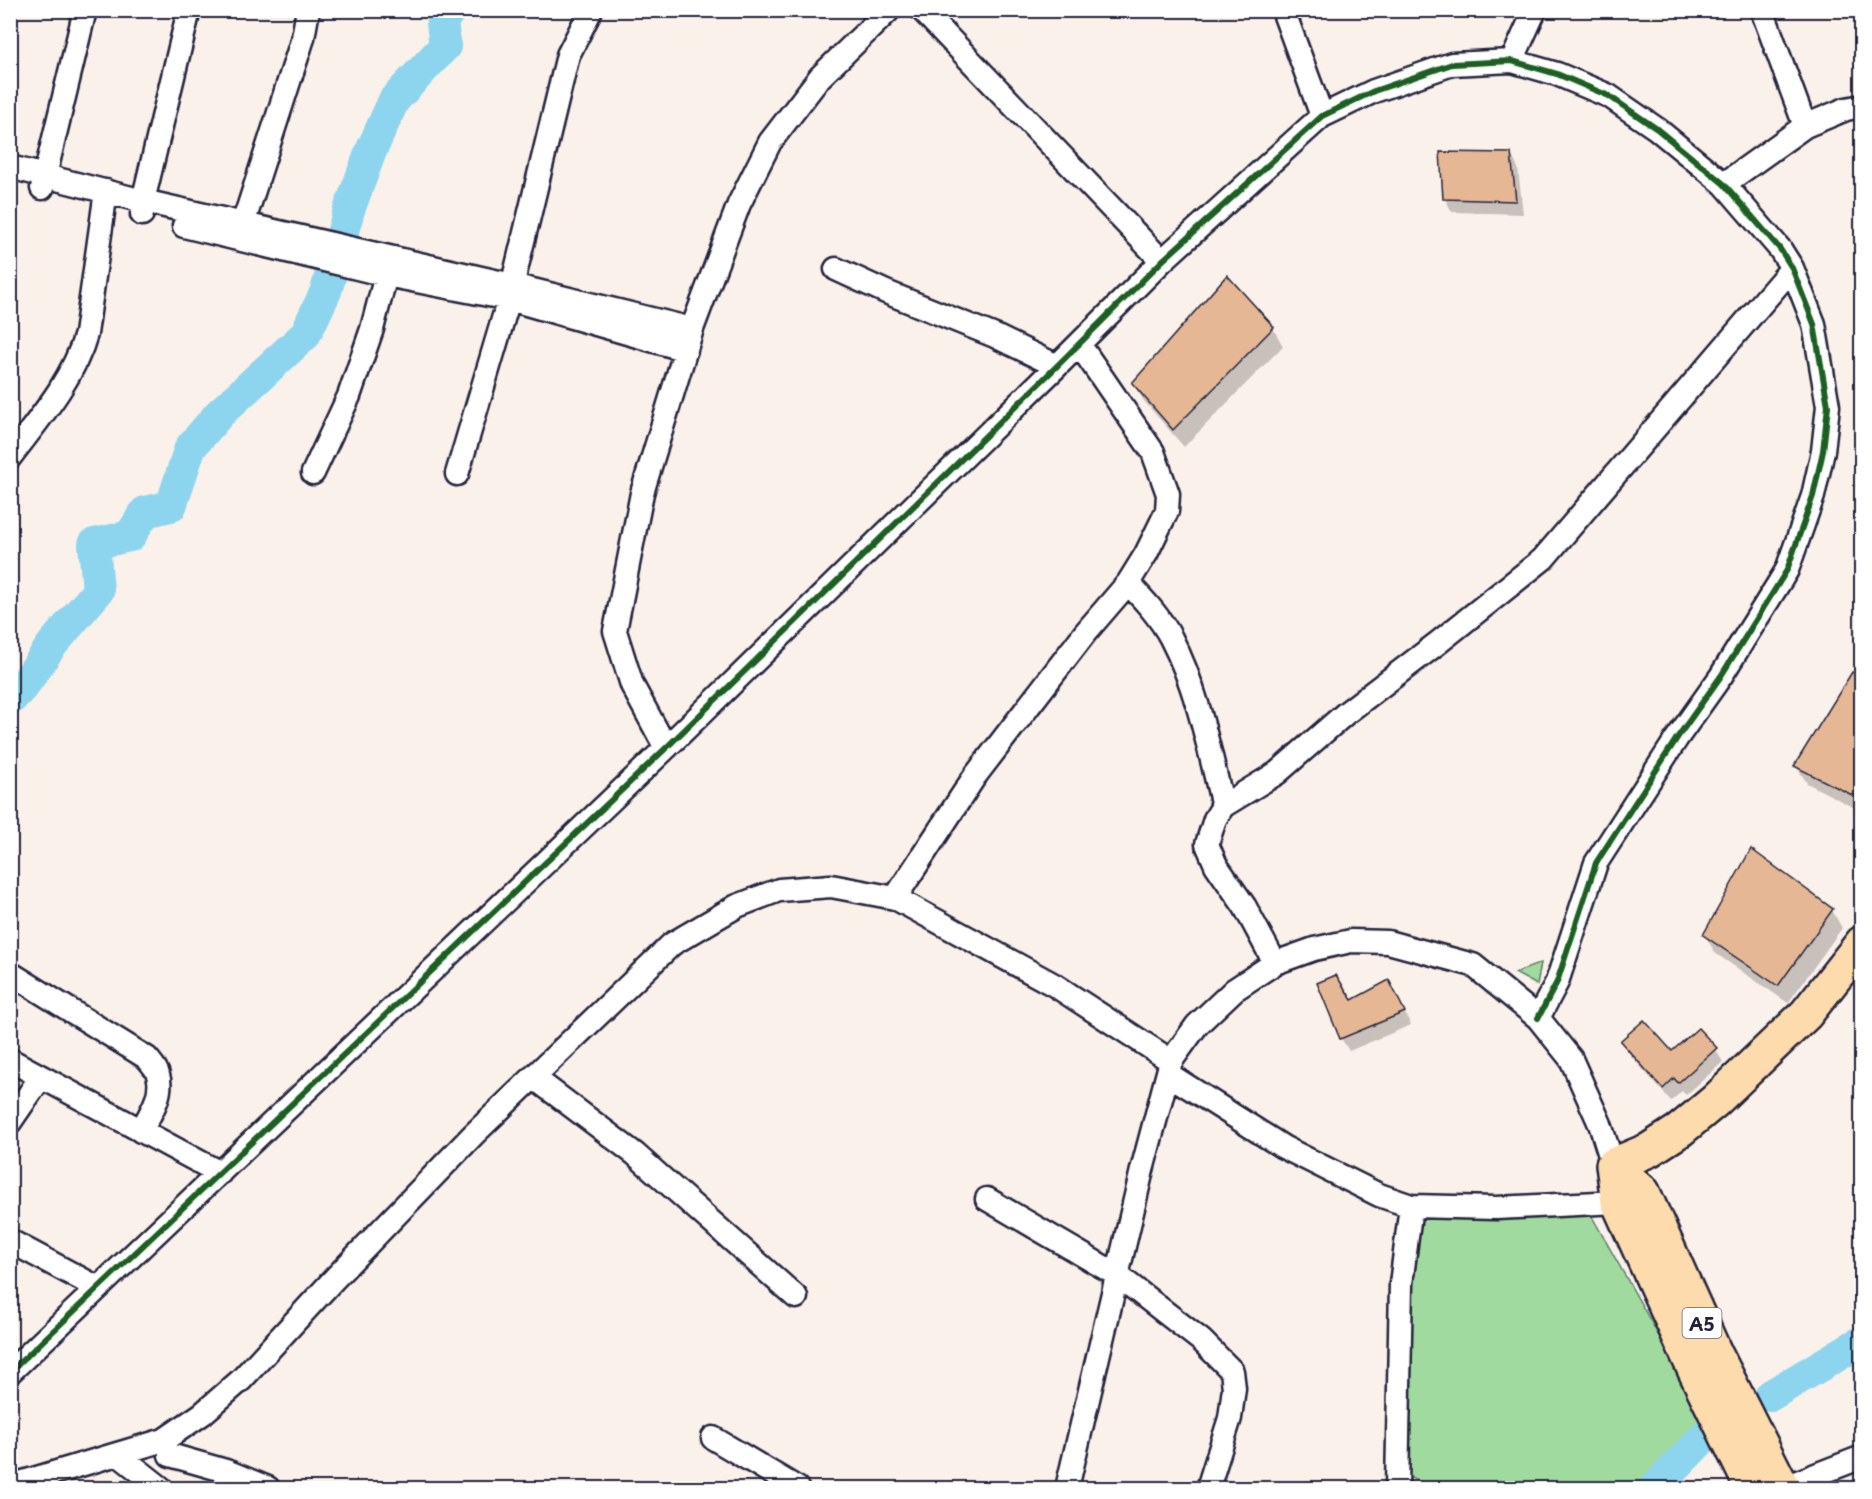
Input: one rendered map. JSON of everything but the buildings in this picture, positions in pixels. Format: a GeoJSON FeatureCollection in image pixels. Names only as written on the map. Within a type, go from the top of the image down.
{"type":"FeatureCollection","features":[{"type":"Feature","properties":{"kind":"highway"},"geometry":{"type":"LineString","coordinates":[[1613,1165],[1648,1150],[1680,1130],[1715,1101],[1806,1014],[1862,943]]}},
{"type":"Feature","properties":{"kind":"highway","name":"A5"},"geometry":{"type":"LineString","coordinates":[[1613,1165],[1618,1202],[1694,1370],[1752,1488]]}},
{"type":"Feature","properties":{"kind":"highway","name":"A5"},"geometry":{"type":"LineString","coordinates":[[1613,1165],[1643,1192],[1715,1353],[1783,1488]]}},
{"type":"Feature","properties":{"kind":"street"},"geometry":{"type":"LineString","coordinates":[[44,182],[85,10]]}},
{"type":"Feature","properties":{"kind":"street"},"geometry":{"type":"LineString","coordinates":[[142,208],[189,10]]}},
{"type":"Feature","properties":{"kind":"street"},"geometry":{"type":"LineString","coordinates":[[241,232],[303,38],[308,10]]}},
{"type":"Feature","properties":{"kind":"street"},"geometry":{"type":"LineString","coordinates":[[457,474],[510,292],[568,55],[591,10]]}},
{"type":"Feature","properties":{"kind":"street"},"geometry":{"type":"LineString","coordinates":[[666,748],[632,685],[615,631],[642,493],[689,339],[739,204],[770,142],[819,77],[889,10]]}},
{"type":"Feature","properties":{"kind":"street"},"geometry":{"type":"LineString","coordinates":[[922,10],[1162,261]]}},
{"type":"Feature","properties":{"kind":"street"},"geometry":{"type":"LineString","coordinates":[[1283,10],[1322,116]]}},
{"type":"Feature","properties":{"kind":"street"},"geometry":{"type":"LineString","coordinates":[[1512,61],[1535,10]]}},
{"type":"Feature","properties":{"kind":"street"},"geometry":{"type":"LineString","coordinates":[[1762,10],[1805,126]]}},
{"type":"Feature","properties":{"kind":"street"},"geometry":{"type":"LineString","coordinates":[[10,1372],[666,748],[1162,261],[1322,116],[1374,92],[1452,64],[1512,61],[1557,74],[1609,96],[1657,129],[1724,183],[1780,249],[1792,268],[1814,324],[1828,406],[1823,451],[1813,496],[1787,570],[1721,676],[1677,738],[1596,863],[1557,982],[1538,1018]]}},
{"type":"Feature","properties":{"kind":"street"},"geometry":{"type":"LineString","coordinates":[[1724,183],[1805,126],[1862,106]]}},
{"type":"Feature","properties":{"kind":"street"},"geometry":{"type":"LineString","coordinates":[[10,167],[44,182],[142,208],[510,292],[689,339]]}},
{"type":"Feature","properties":{"kind":"street"},"geometry":{"type":"LineString","coordinates":[[10,182],[44,182]]}},
{"type":"Feature","properties":{"kind":"street"},"geometry":{"type":"LineString","coordinates":[[10,457],[60,390],[81,350],[86,334],[105,197]]}},
{"type":"Feature","properties":{"kind":"street"},"geometry":{"type":"LineString","coordinates":[[241,232],[386,275],[510,292]]}},
{"type":"Feature","properties":{"kind":"street"},"geometry":{"type":"LineString","coordinates":[[1275,963],[1245,906],[1216,865],[1208,844],[1215,819],[1223,806],[1277,773],[1346,713],[1543,559],[1792,268]]}},
{"type":"Feature","properties":{"kind":"street"},"geometry":{"type":"LineString","coordinates":[[836,269],[995,336],[1057,366]]}},
{"type":"Feature","properties":{"kind":"street"},"geometry":{"type":"LineString","coordinates":[[314,473],[350,396],[372,329],[386,275]]}},
{"type":"Feature","properties":{"kind":"street"},"geometry":{"type":"LineString","coordinates":[[895,898],[975,777],[1085,633],[1128,583],[1159,530],[1167,511],[1168,494],[1153,452],[1079,344]]}},
{"type":"Feature","properties":{"kind":"street"},"geometry":{"type":"LineString","coordinates":[[1128,583],[1154,611],[1170,637],[1185,669],[1195,698],[1223,806]]}},
{"type":"Feature","properties":{"kind":"street"},"geometry":{"type":"LineString","coordinates":[[162,1488],[167,1447],[241,1380],[334,1278],[474,1134],[672,944],[736,906],[779,890],[831,886],[895,898],[1056,986],[1293,1152],[1379,1195],[1411,1206],[1496,1208],[1618,1202]]}},
{"type":"Feature","properties":{"kind":"street"},"geometry":{"type":"LineString","coordinates":[[1067,1488],[1142,1170],[1170,1068],[1197,1025],[1234,990],[1275,963],[1351,941],[1388,942],[1473,965],[1538,1018],[1571,1059],[1600,1124],[1613,1165]]}},
{"type":"Feature","properties":{"kind":"street"},"geometry":{"type":"LineString","coordinates":[[10,973],[147,1058],[158,1072],[160,1087],[156,1103],[141,1131]]}},
{"type":"Feature","properties":{"kind":"street"},"geometry":{"type":"LineString","coordinates":[[10,1060],[220,1173]]}},
{"type":"Feature","properties":{"kind":"street"},"geometry":{"type":"LineString","coordinates":[[10,1122],[41,1077]]}},
{"type":"Feature","properties":{"kind":"street"},"geometry":{"type":"LineString","coordinates":[[533,1077],[635,1154],[796,1297]]}},
{"type":"Feature","properties":{"kind":"street"},"geometry":{"type":"LineString","coordinates":[[987,1199],[1117,1275],[1202,1341],[1232,1371],[1234,1388],[1230,1418],[1208,1488]]}},
{"type":"Feature","properties":{"kind":"street"},"geometry":{"type":"LineString","coordinates":[[1397,1488],[1401,1284],[1411,1206]]}},
{"type":"Feature","properties":{"kind":"street"},"geometry":{"type":"LineString","coordinates":[[10,1241],[99,1288]]}},
{"type":"Feature","properties":{"kind":"street"},"geometry":{"type":"LineString","coordinates":[[713,1438],[797,1488]]}},
{"type":"Feature","properties":{"kind":"street"},"geometry":{"type":"LineString","coordinates":[[10,1486],[90,1461],[167,1447],[268,1488]]}},
{"type":"Feature","properties":{"kind":"street"},"geometry":{"type":"LineString","coordinates":[[120,1455],[162,1488]]}},
{"type":"Feature","properties":{"kind":"street"},"geometry":{"type":"LineString","coordinates":[[1783,1488],[1858,1464]]}},
{"type":"Feature","properties":{"kind":"green space"},"geometry":{"type":"Polygon","coordinates":[[[1541,963],[1537,985],[1515,973],[1541,963]]]}},
{"type":"Feature","properties":{"kind":"green space"},"geometry":{"type":"Polygon","coordinates":[[[1400,1195],[1586,1206],[1706,1420],[1707,1454],[1638,1488],[1432,1488],[1388,1467],[1400,1195]]]}},
{"type":"Feature","properties":{"kind":"waterway"},"geometry":{"type":"LineString","coordinates":[[10,700],[24,685],[51,646],[98,591],[94,544],[130,536],[145,512],[171,506],[190,448],[220,413],[305,335],[326,291],[349,210],[371,151],[394,100],[445,46],[442,22],[450,10]]}},
{"type":"Feature","properties":{"kind":"waterway"},"geometry":{"type":"LineString","coordinates":[[1771,1395],[1862,1341]]}},
{"type":"Feature","properties":{"kind":"waterway"},"geometry":{"type":"LineString","coordinates":[[1655,1488],[1713,1428]]}},
{"type":"Feature","properties":{"kind":"cycle path"},"geometry":{"type":"LineString","coordinates":[[10,1372],[666,748],[1162,261],[1322,116],[1374,91],[1452,64],[1512,61],[1557,74],[1609,96],[1657,129],[1724,184],[1780,249],[1792,268],[1814,324],[1828,406],[1823,451],[1813,496],[1787,570],[1721,676],[1677,738],[1596,863],[1557,982],[1538,1018]]}}]}
